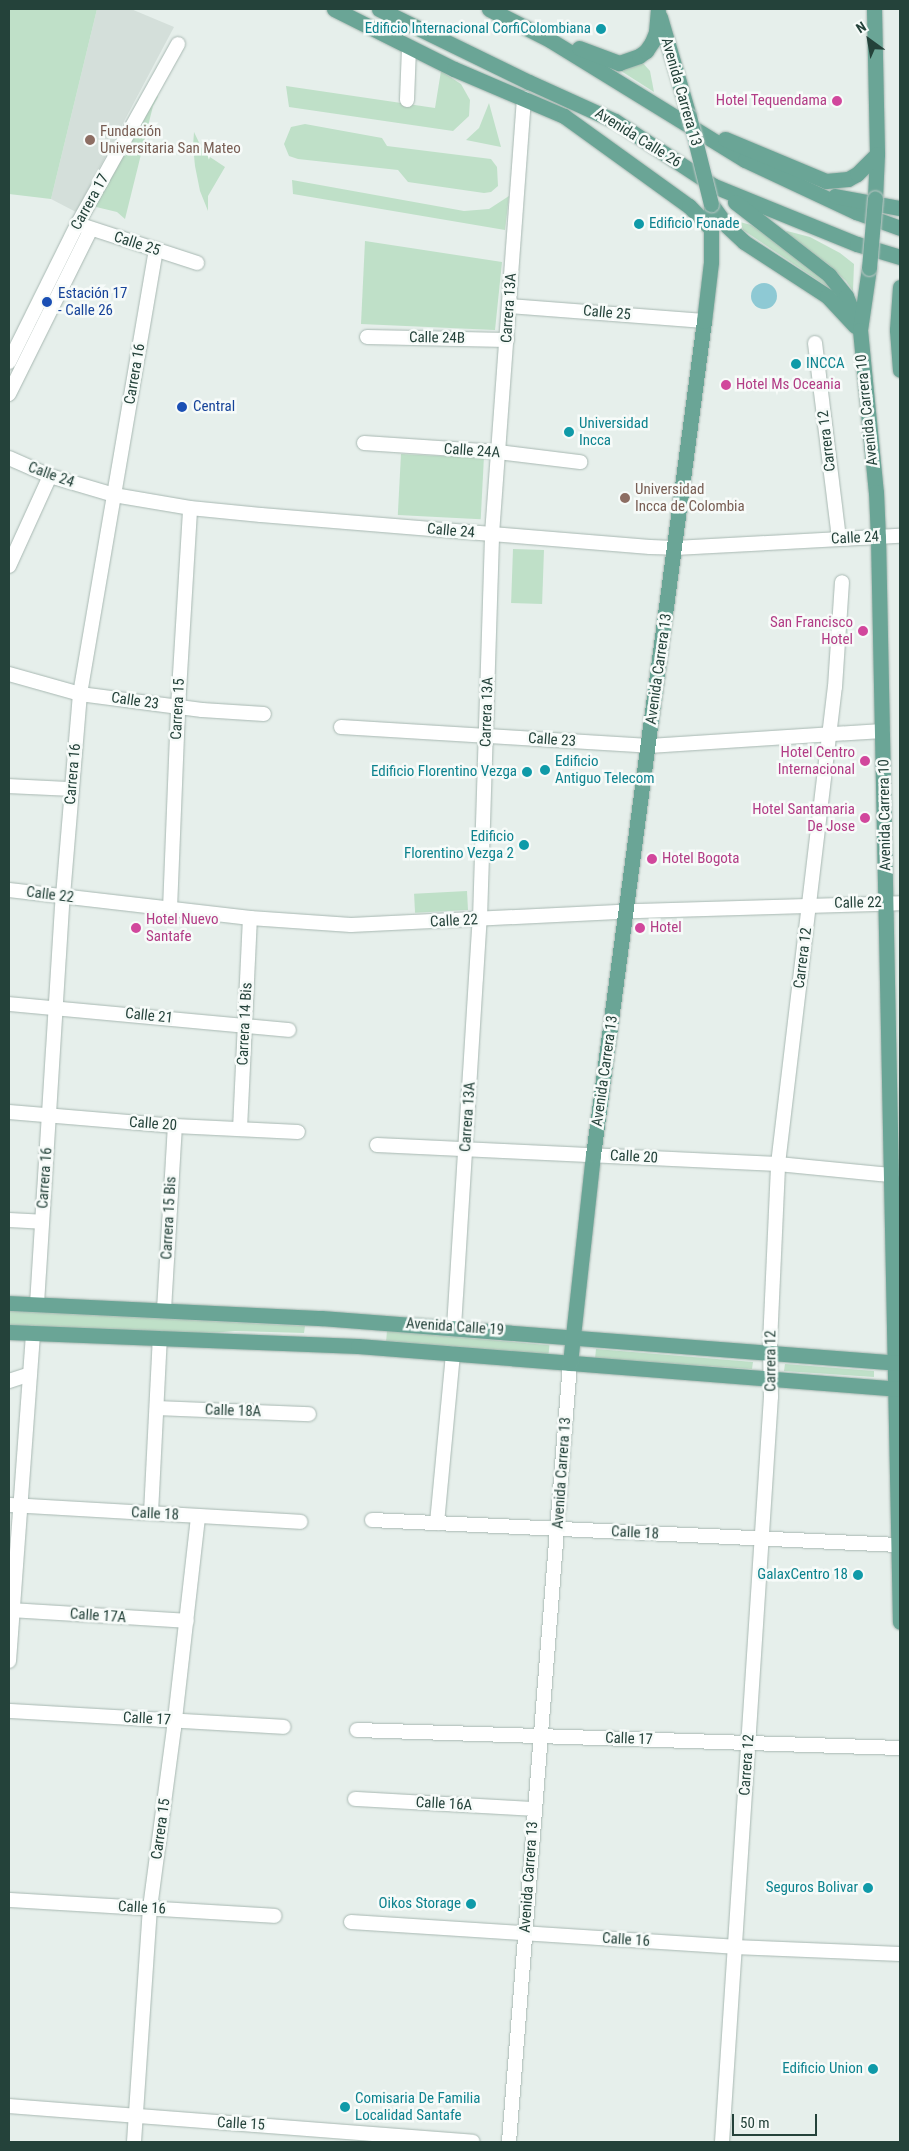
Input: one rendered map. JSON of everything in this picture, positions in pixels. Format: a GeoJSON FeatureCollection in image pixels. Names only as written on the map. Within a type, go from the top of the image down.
{"type":"FeatureCollection","features":[{"type":"Feature","properties":{"kind":"main road"},"geometry":{"type":"LineString","coordinates":[[334,9],[409,48],[457,59],[524,98],[577,125],[689,206],[711,229]]}},
{"type":"Feature","properties":{"kind":"main road","name":"Avenida Calle 26"},"geometry":{"type":"LineString","coordinates":[[379,9],[457,59],[529,82],[615,121],[714,186],[857,244],[900,257]]}},
{"type":"Feature","properties":{"kind":"main road"},"geometry":{"type":"LineString","coordinates":[[489,9],[608,61],[619,63],[629,61],[646,51],[656,32],[658,10]]}},
{"type":"Feature","properties":{"kind":"main road","name":"Avenida Carrera 10"},"geometry":{"type":"LineString","coordinates":[[874,9],[877,154],[869,268],[860,330],[876,492],[883,731],[893,903],[891,1175],[898,1389],[900,1622]]}},
{"type":"Feature","properties":{"kind":"main road","name":"Avenida Carrera 13"},"geometry":{"type":"LineString","coordinates":[[570,1363],[593,1155],[649,746],[711,262],[710,204],[683,117],[658,10]]}},
{"type":"Feature","properties":{"kind":"main road"},"geometry":{"type":"LineString","coordinates":[[513,20],[683,117],[745,160],[856,212],[900,228]]}},
{"type":"Feature","properties":{"kind":"main road"},"geometry":{"type":"LineString","coordinates":[[683,117],[826,181],[848,179],[857,174],[877,154]]}},
{"type":"Feature","properties":{"kind":"main road"},"geometry":{"type":"LineString","coordinates":[[714,186],[829,276],[846,296],[860,330]]}},
{"type":"Feature","properties":{"kind":"main road"},"geometry":{"type":"LineString","coordinates":[[816,193],[900,208]]}},
{"type":"Feature","properties":{"kind":"main road"},"geometry":{"type":"LineString","coordinates":[[710,204],[727,226],[744,242],[827,296],[860,330]]}},
{"type":"Feature","properties":{"kind":"main road"},"geometry":{"type":"LineString","coordinates":[[857,244],[900,264]]}},
{"type":"Feature","properties":{"kind":"main road"},"geometry":{"type":"LineString","coordinates":[[900,287],[897,330],[900,370]]}},
{"type":"Feature","properties":{"kind":"main road","name":"Avenida Calle 19"},"geometry":{"type":"LineString","coordinates":[[9,1303],[321,1318],[572,1336],[897,1363]]}},
{"type":"Feature","properties":{"kind":"main road","name":"Avenida Calle 19"},"geometry":{"type":"LineString","coordinates":[[9,1332],[319,1344],[898,1389]]}},
{"type":"Feature","properties":{"kind":"street","name":"Carrera 17"},"geometry":{"type":"LineString","coordinates":[[9,362],[78,223],[178,44]]}},
{"type":"Feature","properties":{"kind":"street"},"geometry":{"type":"LineString","coordinates":[[406,100],[409,48]]}},
{"type":"Feature","properties":{"kind":"street","name":"Carrera 13A"},"geometry":{"type":"LineString","coordinates":[[454,1327],[480,919],[492,534],[524,98]]}},
{"type":"Feature","properties":{"kind":"street","name":"Calle 25"},"geometry":{"type":"LineString","coordinates":[[78,223],[197,264]]}},
{"type":"Feature","properties":{"kind":"street","name":"Carrera 17"},"geometry":{"type":"LineString","coordinates":[[9,394],[91,229]]}},
{"type":"Feature","properties":{"kind":"street","name":"Carrera 16"},"geometry":{"type":"LineString","coordinates":[[37,1304],[63,896],[80,694],[156,249]]}},
{"type":"Feature","properties":{"kind":"street","name":"Calle 25"},"geometry":{"type":"LineString","coordinates":[[509,306],[704,320]]}},
{"type":"Feature","properties":{"kind":"street","name":"Calle 24B"},"geometry":{"type":"LineString","coordinates":[[367,337],[506,340]]}},
{"type":"Feature","properties":{"kind":"street","name":"Carrera 12"},"geometry":{"type":"LineString","coordinates":[[815,343],[839,539]]}},
{"type":"Feature","properties":{"kind":"street","name":"Calle 24A"},"geometry":{"type":"LineString","coordinates":[[364,443],[498,452],[580,462]]}},
{"type":"Feature","properties":{"kind":"street","name":"Calle 24"},"geometry":{"type":"LineString","coordinates":[[9,458],[50,476],[114,495],[190,508],[675,548],[900,536]]}},
{"type":"Feature","properties":{"kind":"street"},"geometry":{"type":"LineString","coordinates":[[9,566],[50,476]]}},
{"type":"Feature","properties":{"kind":"street","name":"Carrera 15"},"geometry":{"type":"LineString","coordinates":[[170,909],[178,707],[190,508]]}},
{"type":"Feature","properties":{"kind":"street","name":"Carrera 12"},"geometry":{"type":"LineString","coordinates":[[722,2142],[772,1379],[770,1352],[778,1164],[835,687],[842,582]]}},
{"type":"Feature","properties":{"kind":"street","name":"Calle 23"},"geometry":{"type":"LineString","coordinates":[[9,674],[80,694],[178,707],[264,714]]}},
{"type":"Feature","properties":{"kind":"street","name":"Calle 23"},"geometry":{"type":"LineString","coordinates":[[341,727],[649,746],[883,731]]}},
{"type":"Feature","properties":{"kind":"street"},"geometry":{"type":"LineString","coordinates":[[9,786],[71,789]]}},
{"type":"Feature","properties":{"kind":"street","name":"Calle 22"},"geometry":{"type":"LineString","coordinates":[[9,890],[250,918],[351,925],[627,911],[809,904],[893,903]]}},
{"type":"Feature","properties":{"kind":"street","name":"Carrera 14 Bis"},"geometry":{"type":"LineString","coordinates":[[240,1129],[250,918]]}},
{"type":"Feature","properties":{"kind":"street","name":"Calle 21"},"geometry":{"type":"LineString","coordinates":[[9,1004],[289,1030]]}},
{"type":"Feature","properties":{"kind":"street","name":"Calle 20"},"geometry":{"type":"LineString","coordinates":[[9,1112],[175,1126],[298,1132]]}},
{"type":"Feature","properties":{"kind":"street","name":"Carrera 15 Bis"},"geometry":{"type":"LineString","coordinates":[[164,1310],[175,1126]]}},
{"type":"Feature","properties":{"kind":"street","name":"Calle 20"},"geometry":{"type":"LineString","coordinates":[[377,1145],[778,1164],[891,1175]]}},
{"type":"Feature","properties":{"kind":"street"},"geometry":{"type":"LineString","coordinates":[[9,1220],[42,1222]]}},
{"type":"Feature","properties":{"kind":"street"},"geometry":{"type":"LineString","coordinates":[[9,1661],[14,1505],[30,1374],[33,1333]]}},
{"type":"Feature","properties":{"kind":"street"},"geometry":{"type":"LineString","coordinates":[[151,1513],[160,1338]]}},
{"type":"Feature","properties":{"kind":"street"},"geometry":{"type":"LineString","coordinates":[[437,1523],[453,1354]]}},
{"type":"Feature","properties":{"kind":"street","name":"Avenida Carrera 13"},"geometry":{"type":"LineString","coordinates":[[509,2142],[570,1363]]}},
{"type":"Feature","properties":{"kind":"street"},"geometry":{"type":"LineString","coordinates":[[9,1381],[30,1374]]}},
{"type":"Feature","properties":{"kind":"street","name":"Calle 18A"},"geometry":{"type":"LineString","coordinates":[[157,1408],[309,1414]]}},
{"type":"Feature","properties":{"kind":"street","name":"Calle 18"},"geometry":{"type":"LineString","coordinates":[[14,1505],[301,1522]]}},
{"type":"Feature","properties":{"kind":"street","name":"Carrera 15"},"geometry":{"type":"LineString","coordinates":[[134,2142],[150,1908],[175,1720],[198,1516]]}},
{"type":"Feature","properties":{"kind":"street","name":"Calle 18"},"geometry":{"type":"LineString","coordinates":[[372,1520],[899,1545]]}},
{"type":"Feature","properties":{"kind":"street","name":"Calle 17A"},"geometry":{"type":"LineString","coordinates":[[11,1610],[187,1621]]}},
{"type":"Feature","properties":{"kind":"street","name":"Calle 17"},"geometry":{"type":"LineString","coordinates":[[9,1711],[284,1726]]}},
{"type":"Feature","properties":{"kind":"street","name":"Calle 17"},"geometry":{"type":"LineString","coordinates":[[357,1730],[900,1748]]}},
{"type":"Feature","properties":{"kind":"street","name":"Calle 16A"},"geometry":{"type":"LineString","coordinates":[[355,1799],[534,1809]]}},
{"type":"Feature","properties":{"kind":"street","name":"Calle 16"},"geometry":{"type":"LineString","coordinates":[[9,1900],[275,1916]]}},
{"type":"Feature","properties":{"kind":"street","name":"Calle 16"},"geometry":{"type":"LineString","coordinates":[[351,1922],[734,1946],[900,1954]]}},
{"type":"Feature","properties":{"kind":"street","name":"Calle 15"},"geometry":{"type":"LineString","coordinates":[[9,2106],[136,2118],[326,2129],[473,2142]]}},
{"type":"Feature","properties":{"kind":"shaded area","name":"Fundación Universitaria San Mateo"},"geometry":{"type":"Polygon","coordinates":[[[97,9],[131,9],[174,27],[76,212],[51,199],[97,9]]]}},
{"type":"Feature","properties":{"kind":"green space"},"geometry":{"type":"Polygon","coordinates":[[[9,9],[97,9],[51,199],[9,194],[9,9]]]}},
{"type":"Feature","properties":{"kind":"green space"},"geometry":{"type":"Polygon","coordinates":[[[642,62],[650,71],[654,92],[618,69],[642,62]]]}},
{"type":"Feature","properties":{"kind":"green space"},"geometry":{"type":"Polygon","coordinates":[[[441,71],[461,84],[470,100],[469,116],[453,131],[289,107],[286,86],[435,108],[441,71]]]}},
{"type":"Feature","properties":{"kind":"green space"},"geometry":{"type":"Polygon","coordinates":[[[155,92],[158,97],[153,106],[125,219],[117,212],[92,206],[155,92]]]}},
{"type":"Feature","properties":{"kind":"green space"},"geometry":{"type":"Polygon","coordinates":[[[489,103],[501,147],[466,140],[479,128],[489,103]]]}},
{"type":"Feature","properties":{"kind":"green space"},"geometry":{"type":"Polygon","coordinates":[[[305,124],[382,138],[387,146],[491,159],[497,167],[498,186],[491,192],[484,193],[408,182],[398,170],[298,159],[289,156],[284,144],[291,127],[305,124]]]}},
{"type":"Feature","properties":{"kind":"green space"},"geometry":{"type":"Polygon","coordinates":[[[194,132],[204,153],[225,167],[208,196],[208,211],[200,191],[195,166],[194,132]]]}},
{"type":"Feature","properties":{"kind":"green space"},"geometry":{"type":"Polygon","coordinates":[[[292,180],[464,211],[489,209],[509,196],[505,230],[293,194],[292,180]]]}},
{"type":"Feature","properties":{"kind":"green space"},"geometry":{"type":"Polygon","coordinates":[[[740,222],[751,225],[780,244],[821,276],[834,291],[743,230],[740,222]]]}},
{"type":"Feature","properties":{"kind":"green space"},"geometry":{"type":"Polygon","coordinates":[[[787,231],[810,237],[840,253],[854,264],[853,291],[846,281],[827,263],[782,235],[787,231]]]}},
{"type":"Feature","properties":{"kind":"green space"},"geometry":{"type":"Polygon","coordinates":[[[365,241],[502,262],[495,330],[361,324],[365,241]]]}},
{"type":"Feature","properties":{"kind":"green space"},"geometry":{"type":"Polygon","coordinates":[[[401,454],[484,458],[481,519],[398,515],[401,454]]]}},
{"type":"Feature","properties":{"kind":"green space"},"geometry":{"type":"Polygon","coordinates":[[[513,549],[544,550],[542,604],[511,603],[513,549]]]}},
{"type":"Feature","properties":{"kind":"green space"},"geometry":{"type":"Polygon","coordinates":[[[467,891],[468,910],[415,913],[414,894],[467,891]]]}},
{"type":"Feature","properties":{"kind":"green space"},"geometry":{"type":"Polygon","coordinates":[[[9,1311],[305,1326],[304,1333],[235,1331],[199,1334],[9,1325],[9,1311]]]}},
{"type":"Feature","properties":{"kind":"green space"},"geometry":{"type":"Polygon","coordinates":[[[387,1331],[549,1345],[549,1355],[386,1341],[387,1331]]]}},
{"type":"Feature","properties":{"kind":"green space"},"geometry":{"type":"Polygon","coordinates":[[[596,1349],[753,1362],[752,1369],[595,1359],[596,1349]]]}},
{"type":"Feature","properties":{"kind":"green space"},"geometry":{"type":"Polygon","coordinates":[[[785,1364],[874,1371],[874,1377],[784,1371],[785,1364]]]}},
{"type":"Feature","properties":{"kind":"water"},"geometry":{"type":"Polygon","coordinates":[[[764,283],[773,287],[777,296],[773,305],[764,309],[755,305],[751,296],[755,287],[764,283]]]}},
{"type":"Feature","properties":{"kind":"place","name":"Edificio Internacional CorfiColombiana"},"geometry":{"type":"Point","coordinates":[601,29]}},
{"type":"Feature","properties":{"kind":"place","name":"Hotel Tequendama"},"geometry":{"type":"Point","coordinates":[837,101]}},
{"type":"Feature","properties":{"kind":"place","name":"Fundación Universitaria San Mateo"},"geometry":{"type":"Point","coordinates":[90,140]}},
{"type":"Feature","properties":{"kind":"place","name":"Edificio Fonade"},"geometry":{"type":"Point","coordinates":[639,224]}},
{"type":"Feature","properties":{"kind":"place","name":"Estación 17 - Calle 26"},"geometry":{"type":"Point","coordinates":[47,302]}},
{"type":"Feature","properties":{"kind":"place","name":"INCCA"},"geometry":{"type":"Point","coordinates":[796,364]}},
{"type":"Feature","properties":{"kind":"place","name":"Hotel Ms Oceania"},"geometry":{"type":"Point","coordinates":[726,385]}},
{"type":"Feature","properties":{"kind":"place","name":"Central"},"geometry":{"type":"Point","coordinates":[182,407]}},
{"type":"Feature","properties":{"kind":"place","name":"Universidad Incca"},"geometry":{"type":"Point","coordinates":[569,432]}},
{"type":"Feature","properties":{"kind":"place","name":"Universidad Incca de Colombia"},"geometry":{"type":"Point","coordinates":[625,498]}},
{"type":"Feature","properties":{"kind":"place","name":"San Francisco Hotel"},"geometry":{"type":"Point","coordinates":[863,631]}},
{"type":"Feature","properties":{"kind":"place","name":"Hotel Centro Internacional"},"geometry":{"type":"Point","coordinates":[865,761]}},
{"type":"Feature","properties":{"kind":"place","name":"Edificio Antiguo Telecom"},"geometry":{"type":"Point","coordinates":[545,770]}},
{"type":"Feature","properties":{"kind":"place","name":"Edificio Florentino Vezga"},"geometry":{"type":"Point","coordinates":[527,772]}},
{"type":"Feature","properties":{"kind":"place","name":"Hotel Santamaria De Jose"},"geometry":{"type":"Point","coordinates":[865,818]}},
{"type":"Feature","properties":{"kind":"place","name":"Edificio Florentino Vezga 2"},"geometry":{"type":"Point","coordinates":[524,845]}},
{"type":"Feature","properties":{"kind":"place","name":"Hotel Bogota"},"geometry":{"type":"Point","coordinates":[652,859]}},
{"type":"Feature","properties":{"kind":"place","name":"Hotel Nuevo Santafe"},"geometry":{"type":"Point","coordinates":[136,928]}},
{"type":"Feature","properties":{"kind":"place","name":"Hotel"},"geometry":{"type":"Point","coordinates":[640,928]}},
{"type":"Feature","properties":{"kind":"place","name":"GalaxCentro 18"},"geometry":{"type":"Point","coordinates":[858,1575]}},
{"type":"Feature","properties":{"kind":"place","name":"Seguros Bolivar"},"geometry":{"type":"Point","coordinates":[868,1888]}},
{"type":"Feature","properties":{"kind":"place","name":"Oikos Storage"},"geometry":{"type":"Point","coordinates":[471,1904]}},
{"type":"Feature","properties":{"kind":"place","name":"Edificio Union"},"geometry":{"type":"Point","coordinates":[873,2069]}},
{"type":"Feature","properties":{"kind":"place","name":"Comisaria De Familia Localidad Santafe"},"geometry":{"type":"Point","coordinates":[345,2107]}}]}
